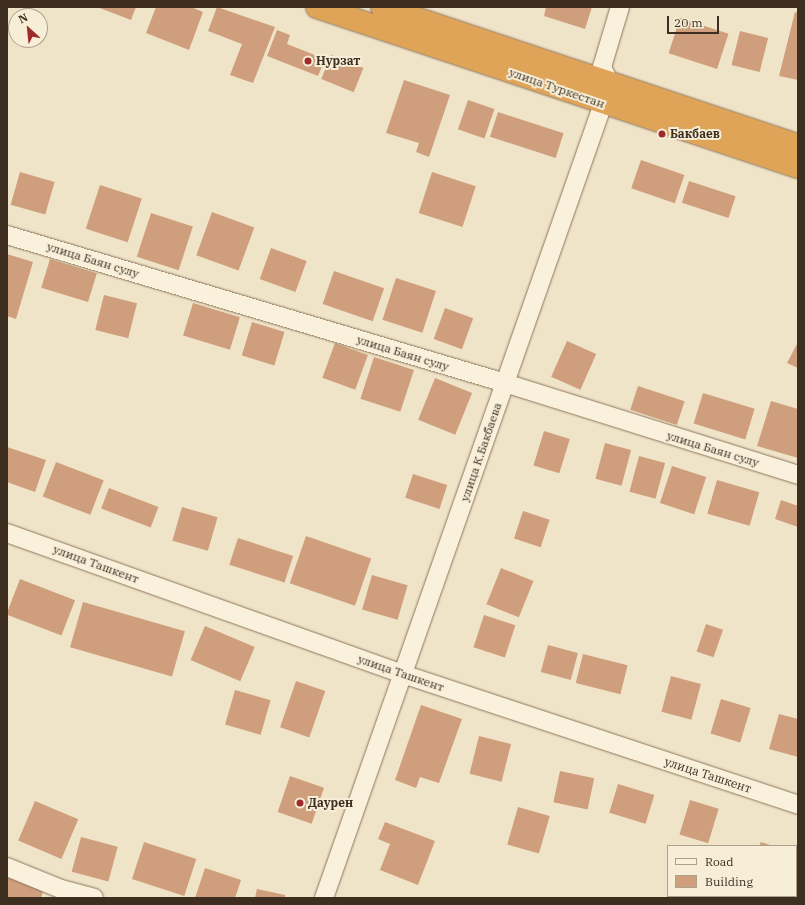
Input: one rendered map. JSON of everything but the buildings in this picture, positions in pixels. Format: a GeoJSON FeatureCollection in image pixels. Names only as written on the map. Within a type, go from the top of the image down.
{"type":"FeatureCollection","features":[{"type":"Feature","properties":{"kind":"highway","name":"улица Туркестан"},"geometry":{"type":"LineString","coordinates":[[317,7],[607,94],[798,145]]}},
{"type":"Feature","properties":{"kind":"highway","name":"улица Туркестан"},"geometry":{"type":"LineString","coordinates":[[382,7],[798,167]]}},
{"type":"Feature","properties":{"kind":"street"},"geometry":{"type":"LineString","coordinates":[[607,94],[602,67],[620,7]]}},
{"type":"Feature","properties":{"kind":"street","name":"улица К.Бакбаева"},"geometry":{"type":"LineString","coordinates":[[324,898],[607,94]]}},
{"type":"Feature","properties":{"kind":"street","name":"улица Баян сулу"},"geometry":{"type":"LineString","coordinates":[[7,235],[505,383],[798,475]]}},
{"type":"Feature","properties":{"kind":"street","name":"улица Ташкент"},"geometry":{"type":"LineString","coordinates":[[7,533],[403,674],[798,805]]}},
{"type":"Feature","properties":{"kind":"street"},"geometry":{"type":"LineString","coordinates":[[7,867],[61,889],[94,898]]}},
{"type":"Feature","properties":{"kind":"place","name":"Нурзат"},"geometry":{"type":"Point","coordinates":[308,61]}},
{"type":"Feature","properties":{"kind":"place","name":"Бакбаев"},"geometry":{"type":"Point","coordinates":[662,134]}},
{"type":"Feature","properties":{"kind":"place","name":"Даурен"},"geometry":{"type":"Point","coordinates":[300,803]}}]}
